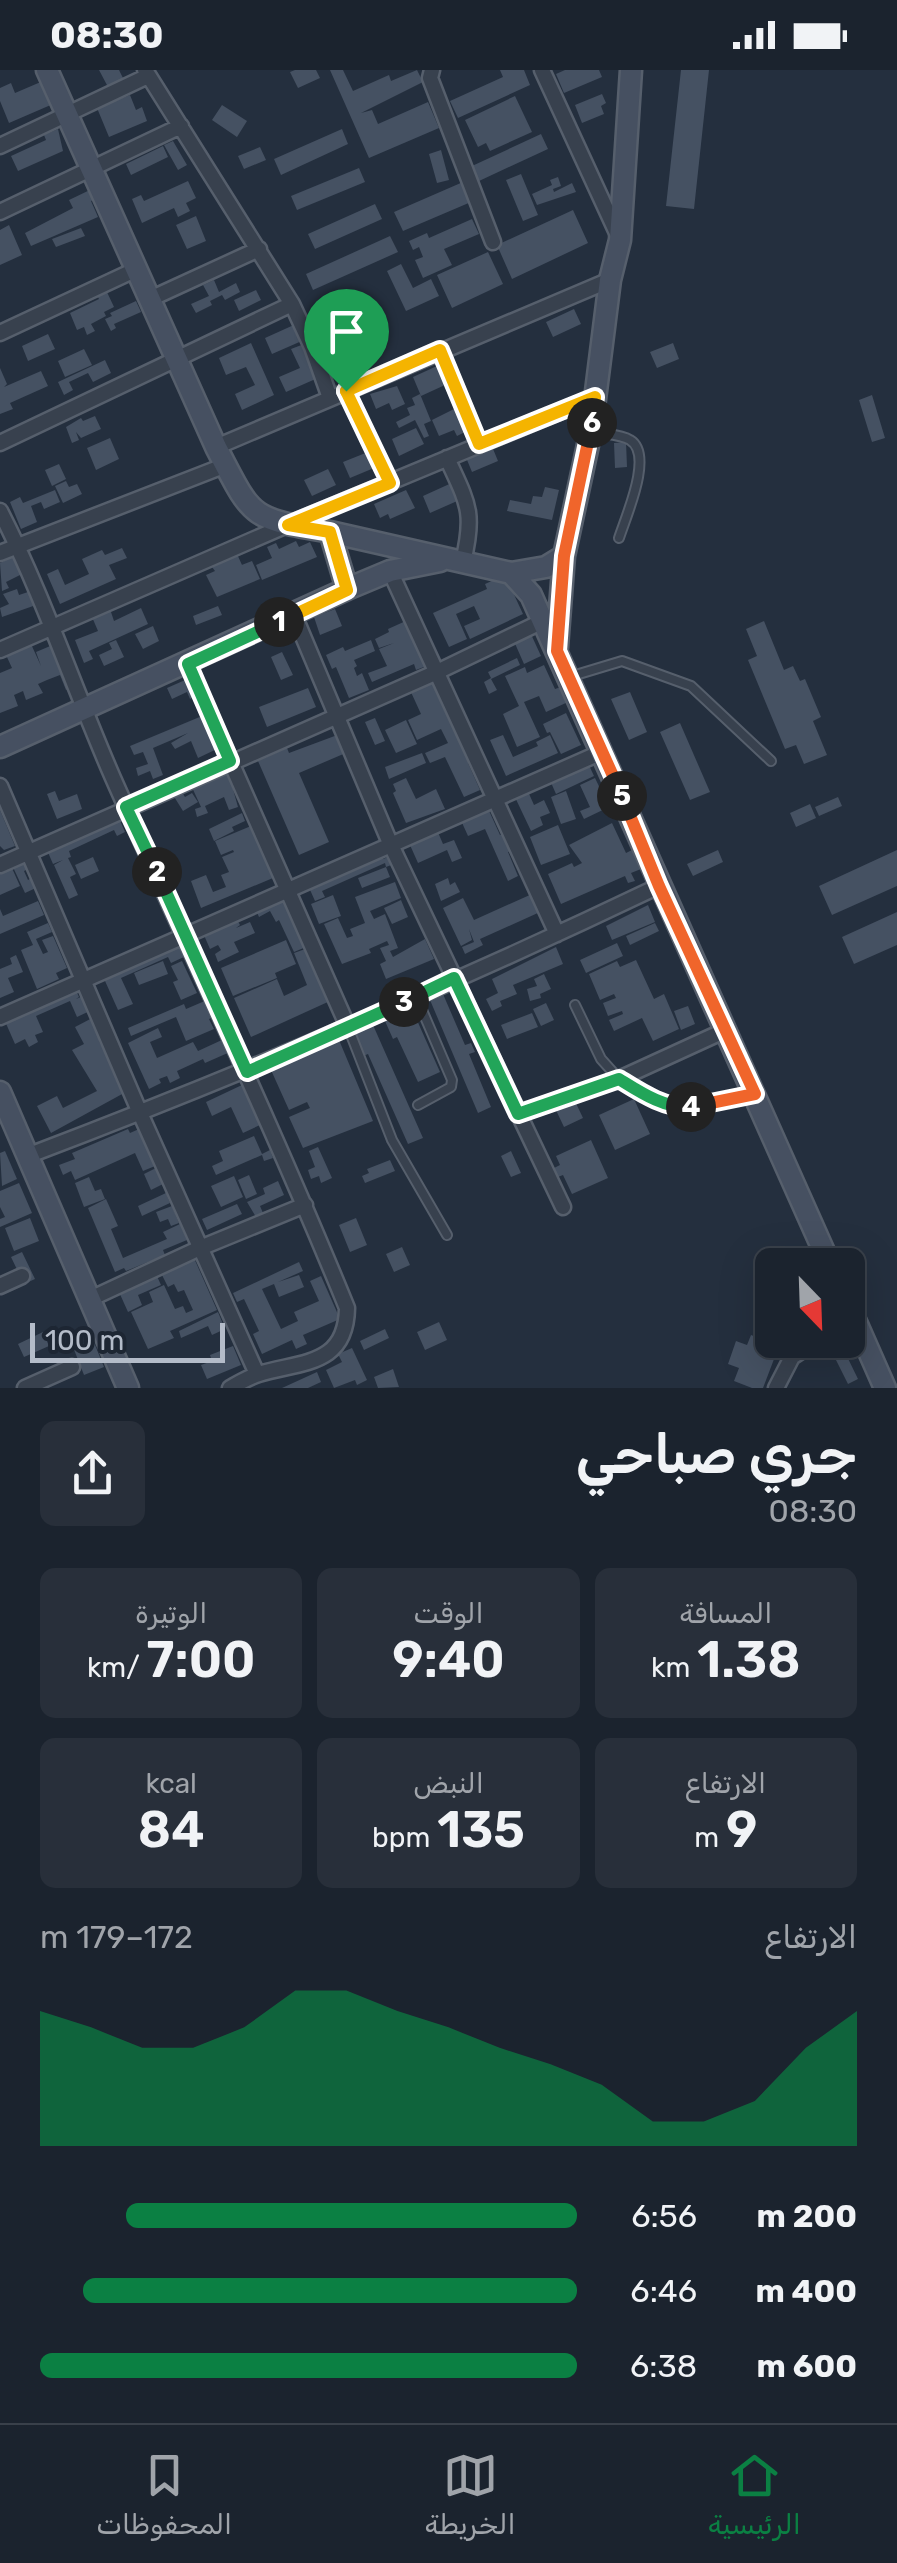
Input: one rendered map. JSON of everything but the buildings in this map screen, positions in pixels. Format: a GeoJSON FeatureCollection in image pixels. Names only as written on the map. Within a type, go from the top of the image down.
{"type":"FeatureCollection","features":[{"type":"Feature","properties":{"kind":"main road"},"geometry":{"type":"LineString","coordinates":[[48,70],[244,502],[266,519],[288,525],[511,573],[546,567],[564,556]]}},
{"type":"Feature","properties":{"kind":"main road"},"geometry":{"type":"LineString","coordinates":[[557,651],[564,556],[591,431],[610,280],[620,240],[631,70]]}},
{"type":"Feature","properties":{"kind":"main road"},"geometry":{"type":"LineString","coordinates":[[330,532],[347,590]]}},
{"type":"Feature","properties":{"kind":"main road"},"geometry":{"type":"LineString","coordinates":[[0,747],[390,571],[455,561]]}},
{"type":"Feature","properties":{"kind":"main road"},"geometry":{"type":"LineString","coordinates":[[511,573],[531,595],[557,651],[823,1248]]}},
{"type":"Feature","properties":{"kind":"main road"},"geometry":{"type":"LineString","coordinates":[[0,1092],[128,1388]]}},
{"type":"Feature","properties":{"kind":"main road"},"geometry":{"type":"LineString","coordinates":[[865,1347],[885,1388]]}},
{"type":"Feature","properties":{"kind":"street"},"geometry":{"type":"LineString","coordinates":[[542,70],[620,240]]}},
{"type":"Feature","properties":{"kind":"street"},"geometry":{"type":"LineString","coordinates":[[0,146],[146,73],[292,304],[330,398]]}},
{"type":"Feature","properties":{"kind":"street"},"geometry":{"type":"LineString","coordinates":[[430,73],[494,242]]}},
{"type":"Feature","properties":{"kind":"street"},"geometry":{"type":"LineString","coordinates":[[0,212],[181,126]]}},
{"type":"Feature","properties":{"kind":"street"},"geometry":{"type":"LineString","coordinates":[[150,299],[260,249]]}},
{"type":"Feature","properties":{"kind":"street"},"geometry":{"type":"LineString","coordinates":[[0,333],[136,269]]}},
{"type":"Feature","properties":{"kind":"street"},"geometry":{"type":"LineString","coordinates":[[0,553],[221,456],[330,398],[610,280]]}},
{"type":"Feature","properties":{"kind":"street"},"geometry":{"type":"LineString","coordinates":[[0,443],[292,304]]}},
{"type":"Feature","properties":{"kind":"street"},"geometry":{"type":"LineString","coordinates":[[440,350],[479,444]]}},
{"type":"Feature","properties":{"kind":"street"},"geometry":{"type":"LineString","coordinates":[[346,391],[390,483]]}},
{"type":"Feature","properties":{"kind":"street"},"geometry":{"type":"LineString","coordinates":[[0,650],[595,397]]}},
{"type":"Feature","properties":{"kind":"street"},"geometry":{"type":"LineString","coordinates":[[447,458],[472,526],[455,561]]}},
{"type":"Feature","properties":{"kind":"street"},"geometry":{"type":"LineString","coordinates":[[0,511],[52,626],[82,708],[247,1072],[347,1308],[345,1332],[326,1354],[307,1364],[257,1374],[230,1388]]}},
{"type":"Feature","properties":{"kind":"street"},"geometry":{"type":"LineString","coordinates":[[390,571],[558,934]]}},
{"type":"Feature","properties":{"kind":"street"},"geometry":{"type":"LineString","coordinates":[[294,615],[390,843],[563,1208]]}},
{"type":"Feature","properties":{"kind":"street"},"geometry":{"type":"LineString","coordinates":[[0,865],[437,672],[543,621]]}},
{"type":"Feature","properties":{"kind":"street"},"geometry":{"type":"LineString","coordinates":[[188,664],[348,1027]]}},
{"type":"Feature","properties":{"kind":"street"},"geometry":{"type":"LineString","coordinates":[[0,1017],[602,752]]}},
{"type":"Feature","properties":{"kind":"street"},"geometry":{"type":"LineString","coordinates":[[0,786],[140,1114],[257,1374]]}},
{"type":"Feature","properties":{"kind":"street"},"geometry":{"type":"LineString","coordinates":[[27,1156],[247,1072],[659,886]]}},
{"type":"Feature","properties":{"kind":"street"},"geometry":{"type":"LineString","coordinates":[[518,1114],[619,1079],[726,1030]]}},
{"type":"Feature","properties":{"kind":"street"},"geometry":{"type":"LineString","coordinates":[[90,1299],[305,1204]]}},
{"type":"Feature","properties":{"kind":"street"},"geometry":{"type":"LineString","coordinates":[[0,1286],[22,1276]]}},
{"type":"Feature","properties":{"kind":"street"},"geometry":{"type":"LineString","coordinates":[[776,1388],[791,1358]]}},
{"type":"Feature","properties":{"kind":"street"},"geometry":{"type":"LineString","coordinates":[[25,1388],[72,1367]]}},
{"type":"Feature","properties":{"kind":"lane"},"geometry":{"type":"LineString","coordinates":[[591,431],[631,440],[640,452],[642,465],[619,538]]}},
{"type":"Feature","properties":{"kind":"lane"},"geometry":{"type":"LineString","coordinates":[[569,677],[622,661],[690,686],[770,761]]}},
{"type":"Feature","properties":{"kind":"lane"},"geometry":{"type":"LineString","coordinates":[[416,996],[452,1080],[449,1090],[418,1105]]}},
{"type":"Feature","properties":{"kind":"lane"},"geometry":{"type":"LineString","coordinates":[[575,1005],[601,1058],[619,1079],[644,1094],[678,1108],[755,1094]]}},
{"type":"Feature","properties":{"kind":"lane"},"geometry":{"type":"LineString","coordinates":[[348,1027],[392,1140],[447,1235]]}},
{"type":"Feature","properties":{"kind":"route"},"geometry":{"type":"LineString","coordinates":[[440,350],[479,444],[595,397],[564,556],[557,651],[755,1094],[678,1108],[619,1079],[518,1114],[454,978],[247,1072],[126,807],[230,761],[188,664],[347,590],[330,532],[288,525],[390,483],[346,391],[440,350]]}}]}
